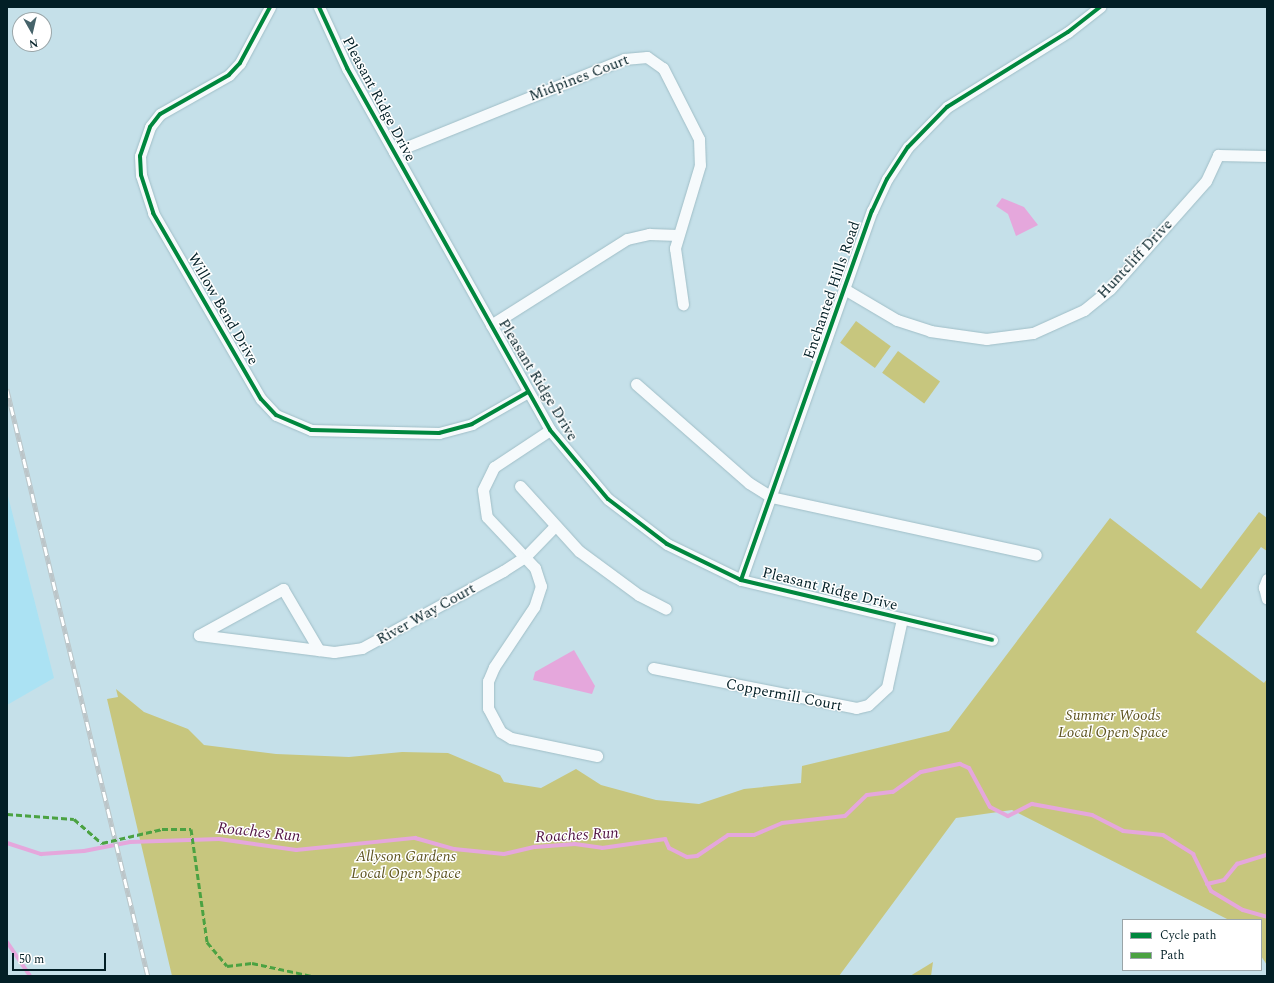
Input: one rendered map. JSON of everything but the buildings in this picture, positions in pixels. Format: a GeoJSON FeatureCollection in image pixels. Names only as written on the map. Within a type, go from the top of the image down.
{"type":"FeatureCollection","features":[{"type":"Feature","properties":{"kind":"street","name":"Willow Bend Drive"},"geometry":{"type":"LineString","coordinates":[[270,7],[240,63],[229,75],[160,114],[150,127],[140,156],[141,175],[153,212],[261,399],[276,416],[311,430],[439,433],[472,424],[528,392]]}},
{"type":"Feature","properties":{"kind":"street","name":"Pleasant Ridge Drive"},"geometry":{"type":"LineString","coordinates":[[319,7],[347,68],[550,430],[580,469],[632,520],[688,556],[741,580],[992,640]]}},
{"type":"Feature","properties":{"kind":"street","name":"Enchanted Hills Road"},"geometry":{"type":"LineString","coordinates":[[741,580],[846,290],[872,211],[887,179],[928,124],[964,94],[1068,32],[1100,7]]}},
{"type":"Feature","properties":{"kind":"street","name":"Midpines Court"},"geometry":{"type":"LineString","coordinates":[[394,152],[624,59],[647,57],[663,68],[699,139],[700,165],[675,248],[683,304]]}},
{"type":"Feature","properties":{"kind":"street","name":"Huntcliff Drive"},"geometry":{"type":"LineString","coordinates":[[846,290],[898,320],[930,331],[986,339],[1033,333],[1084,310],[1110,289],[1206,181],[1218,155],[1267,156]]}},
{"type":"Feature","properties":{"kind":"street"},"geometry":{"type":"LineString","coordinates":[[491,325],[627,239],[649,234],[678,236]]}},
{"type":"Feature","properties":{"kind":"street"},"geometry":{"type":"LineString","coordinates":[[636,384],[749,483],[771,497],[1036,555]]}},
{"type":"Feature","properties":{"kind":"street"},"geometry":{"type":"LineString","coordinates":[[550,430],[494,467],[483,490],[488,516],[526,556],[539,576],[540,595],[494,667],[488,681],[488,708],[501,732],[511,738],[597,756]]}},
{"type":"Feature","properties":{"kind":"street"},"geometry":{"type":"LineString","coordinates":[[520,486],[554,527],[608,574],[666,609]]}},
{"type":"Feature","properties":{"kind":"street","name":"River Way Court"},"geometry":{"type":"LineString","coordinates":[[319,650],[283,589],[199,635],[319,650],[347,653],[376,642],[526,556],[554,527]]}},
{"type":"Feature","properties":{"kind":"street"},"geometry":{"type":"LineString","coordinates":[[1267,579],[1267,599]]}},
{"type":"Feature","properties":{"kind":"street","name":"Coppermill Court"},"geometry":{"type":"LineString","coordinates":[[653,668],[841,708],[856,708],[868,705],[887,687],[902,619]]}},
{"type":"Feature","properties":{"kind":"shaded area"},"geometry":{"type":"Polygon","coordinates":[[[1002,198],[1024,207],[1038,225],[1016,236],[1008,214],[996,206],[1002,198]]]}},
{"type":"Feature","properties":{"kind":"shaded area"},"geometry":{"type":"Polygon","coordinates":[[[7,492],[54,678],[7,705],[7,492]]]}},
{"type":"Feature","properties":{"kind":"shaded area"},"geometry":{"type":"Polygon","coordinates":[[[574,650],[595,686],[592,694],[533,680],[535,672],[574,650]]]}},
{"type":"Feature","properties":{"kind":"green space"},"geometry":{"type":"Polygon","coordinates":[[[856,321],[891,346],[875,368],[840,343],[856,321]]]}},
{"type":"Feature","properties":{"kind":"green space"},"geometry":{"type":"Polygon","coordinates":[[[898,351],[940,382],[924,403],[882,373],[898,351]]]}},
{"type":"Feature","properties":{"kind":"green space"},"geometry":{"type":"Polygon","coordinates":[[[1259,512],[1267,518],[1267,551],[1261,547],[1196,632],[1264,683],[1267,679],[1267,965],[1262,958],[1262,919],[1227,919],[1012,810],[956,818],[839,976],[172,976],[107,699],[118,697],[116,689],[144,712],[188,729],[204,745],[276,754],[349,757],[402,752],[448,753],[500,775],[504,782],[541,788],[576,769],[601,785],[656,800],[699,804],[744,789],[801,783],[802,766],[949,731],[1110,518],[1201,589],[1259,512]]]}},
{"type":"Feature","properties":{"kind":"green space"},"geometry":{"type":"Polygon","coordinates":[[[933,962],[931,976],[910,976],[933,962]]]}},
{"type":"Feature","properties":{"kind":"waterway","name":"Roaches Run"},"geometry":{"type":"LineString","coordinates":[[7,843],[41,854],[84,851],[130,842],[219,839],[296,850],[415,838],[454,849],[504,854],[535,847],[575,844],[602,848],[665,839],[669,848],[687,857],[697,856],[728,835],[754,835],[782,823],[845,816],[867,795],[893,792],[921,772],[960,764],[969,768],[990,807],[1008,816],[1032,804],[1092,815],[1123,831],[1163,835],[1193,854],[1211,891],[1243,910],[1267,917]]}},
{"type":"Feature","properties":{"kind":"waterway"},"geometry":{"type":"LineString","coordinates":[[1207,884],[1224,880],[1237,864],[1267,855]]}},
{"type":"Feature","properties":{"kind":"waterway"},"geometry":{"type":"LineString","coordinates":[[7,942],[30,976]]}},
{"type":"Feature","properties":{"kind":"railway"},"geometry":{"type":"LineString","coordinates":[[7,389],[148,976]]}},
{"type":"Feature","properties":{"kind":"marked path"},"geometry":{"type":"LineString","coordinates":[[7,814],[74,819],[102,843],[162,829],[191,829],[207,942],[227,966],[252,963],[312,976]]}},
{"type":"Feature","properties":{"kind":"cycle path"},"geometry":{"type":"LineString","coordinates":[[270,7],[240,63],[229,75],[160,114],[150,127],[140,156],[141,175],[153,213],[261,399],[276,415],[311,430],[439,433],[472,424],[528,392]]}},
{"type":"Feature","properties":{"kind":"cycle path"},"geometry":{"type":"LineString","coordinates":[[319,7],[347,68],[550,430],[608,499],[667,544],[741,580],[992,640]]}},
{"type":"Feature","properties":{"kind":"cycle path"},"geometry":{"type":"LineString","coordinates":[[741,580],[872,211],[887,179],[908,147],[947,107],[1068,32],[1100,7]]}},
{"type":"Feature","properties":{"kind":"park label","name":"Summer Woods Local Open Space"},"geometry":{"type":"Point","coordinates":[1113,724]}},
{"type":"Feature","properties":{"kind":"park label","name":"Allyson Gardens Local Open Space"},"geometry":{"type":"Point","coordinates":[406,864]}}]}
